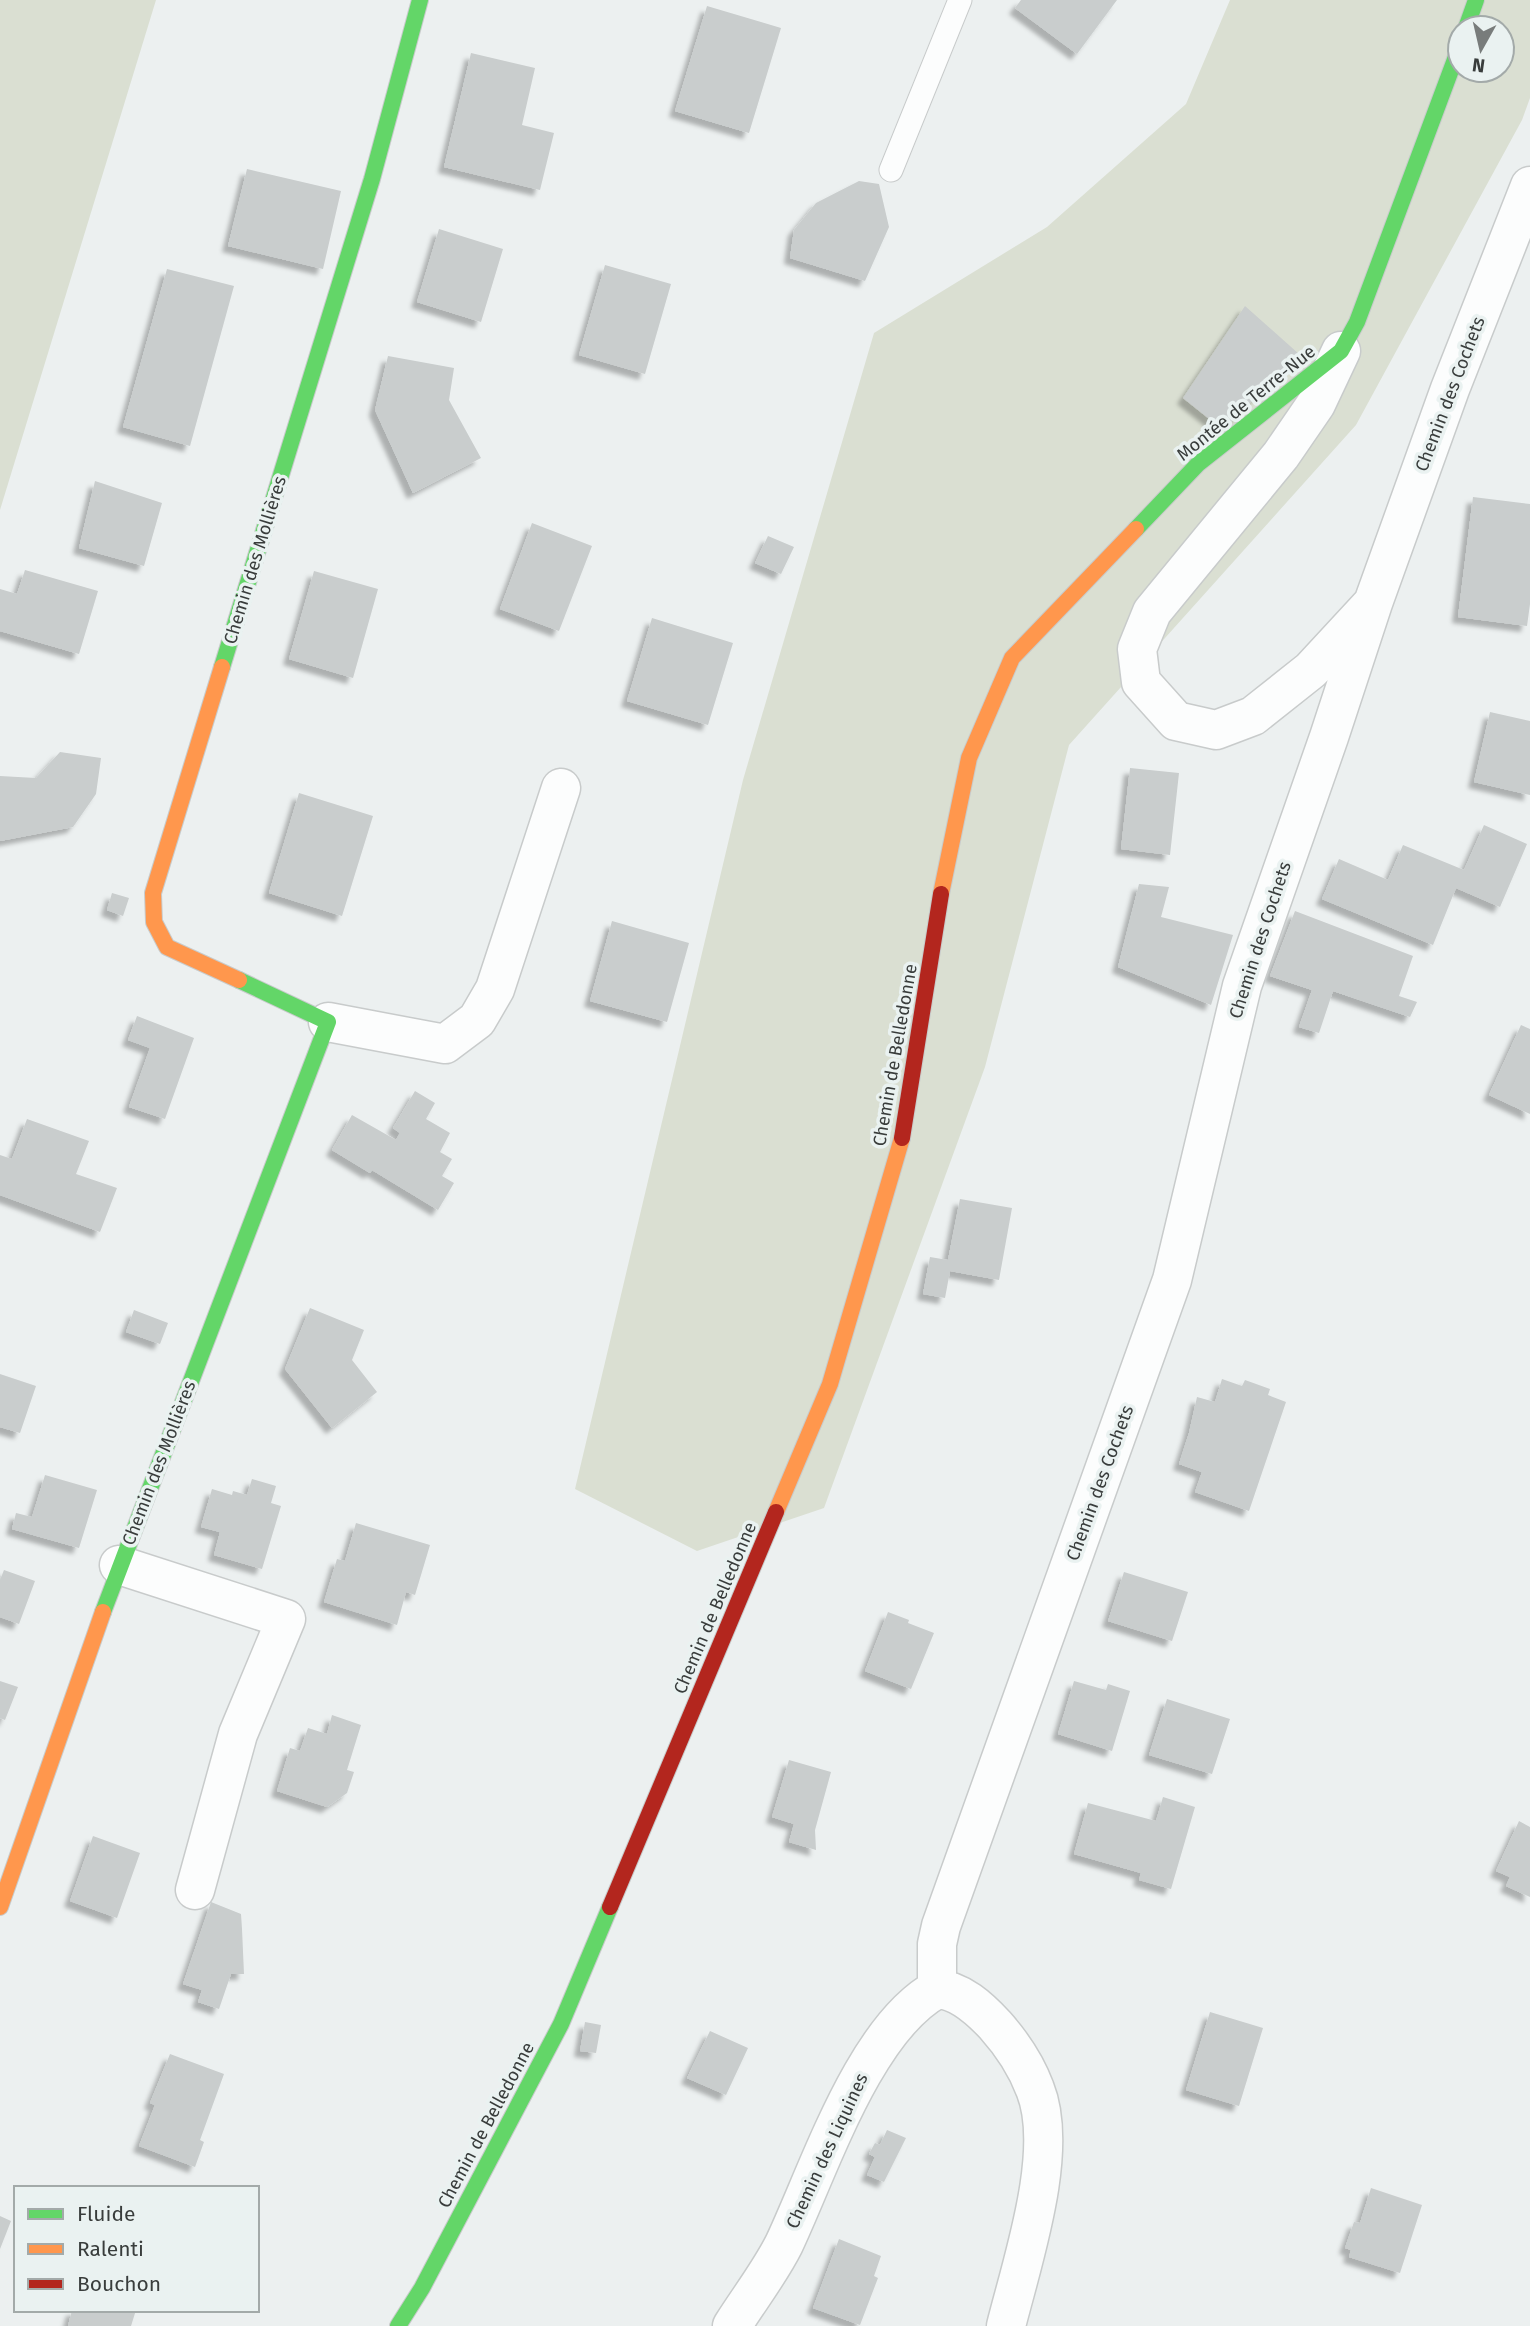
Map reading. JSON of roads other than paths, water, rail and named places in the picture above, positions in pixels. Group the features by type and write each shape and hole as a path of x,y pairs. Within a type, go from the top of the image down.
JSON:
{"main road":[{"name":"Chemin des Mollières","path":"0,1907 119,1565 328,1022 167,947 157,934 153,921 153,893 372,179 420,0"},
{"name":"Montée de Terre-Nue","path":"946,863 970,758 1012,658 1198,464 1341,351 1357,322 1447,84"},
{"name":"Chemin de Belledonne","path":"398,2326 422,2288 561,2024 830,1384 904,1131 946,863"}],"street":[{"name":"Chemin des Cochets","path":"937,1989 937,1944 942,1926 1172,1280 1242,986 1373,603 1450,389 1530,186"},
{"name":"Chemin des Cochets","path":"1341,351 1316,404 1281,455 1153,612 1137,649 1141,682 1177,721 1216,730 1253,716 1311,670 1373,603"},
{"name":"Chemin des Mollières","path":"328,1022 445,1044 477,1020 495,989 561,788"},
{"path":"119,1565 286,1619 238,1734 195,1890"},
{"name":"Chemin des Liquines","path":"732,2326 782,2247 861,2076 908,2010 920,1998 937,1989"},
{"path":"937,1989 958,1995 973,2005 1006,2038 1023,2063 1036,2090 1042,2116 1042,2150 1037,2193 1006,2326"}],"lane":[{"path":"891,170 960,0"}]}
